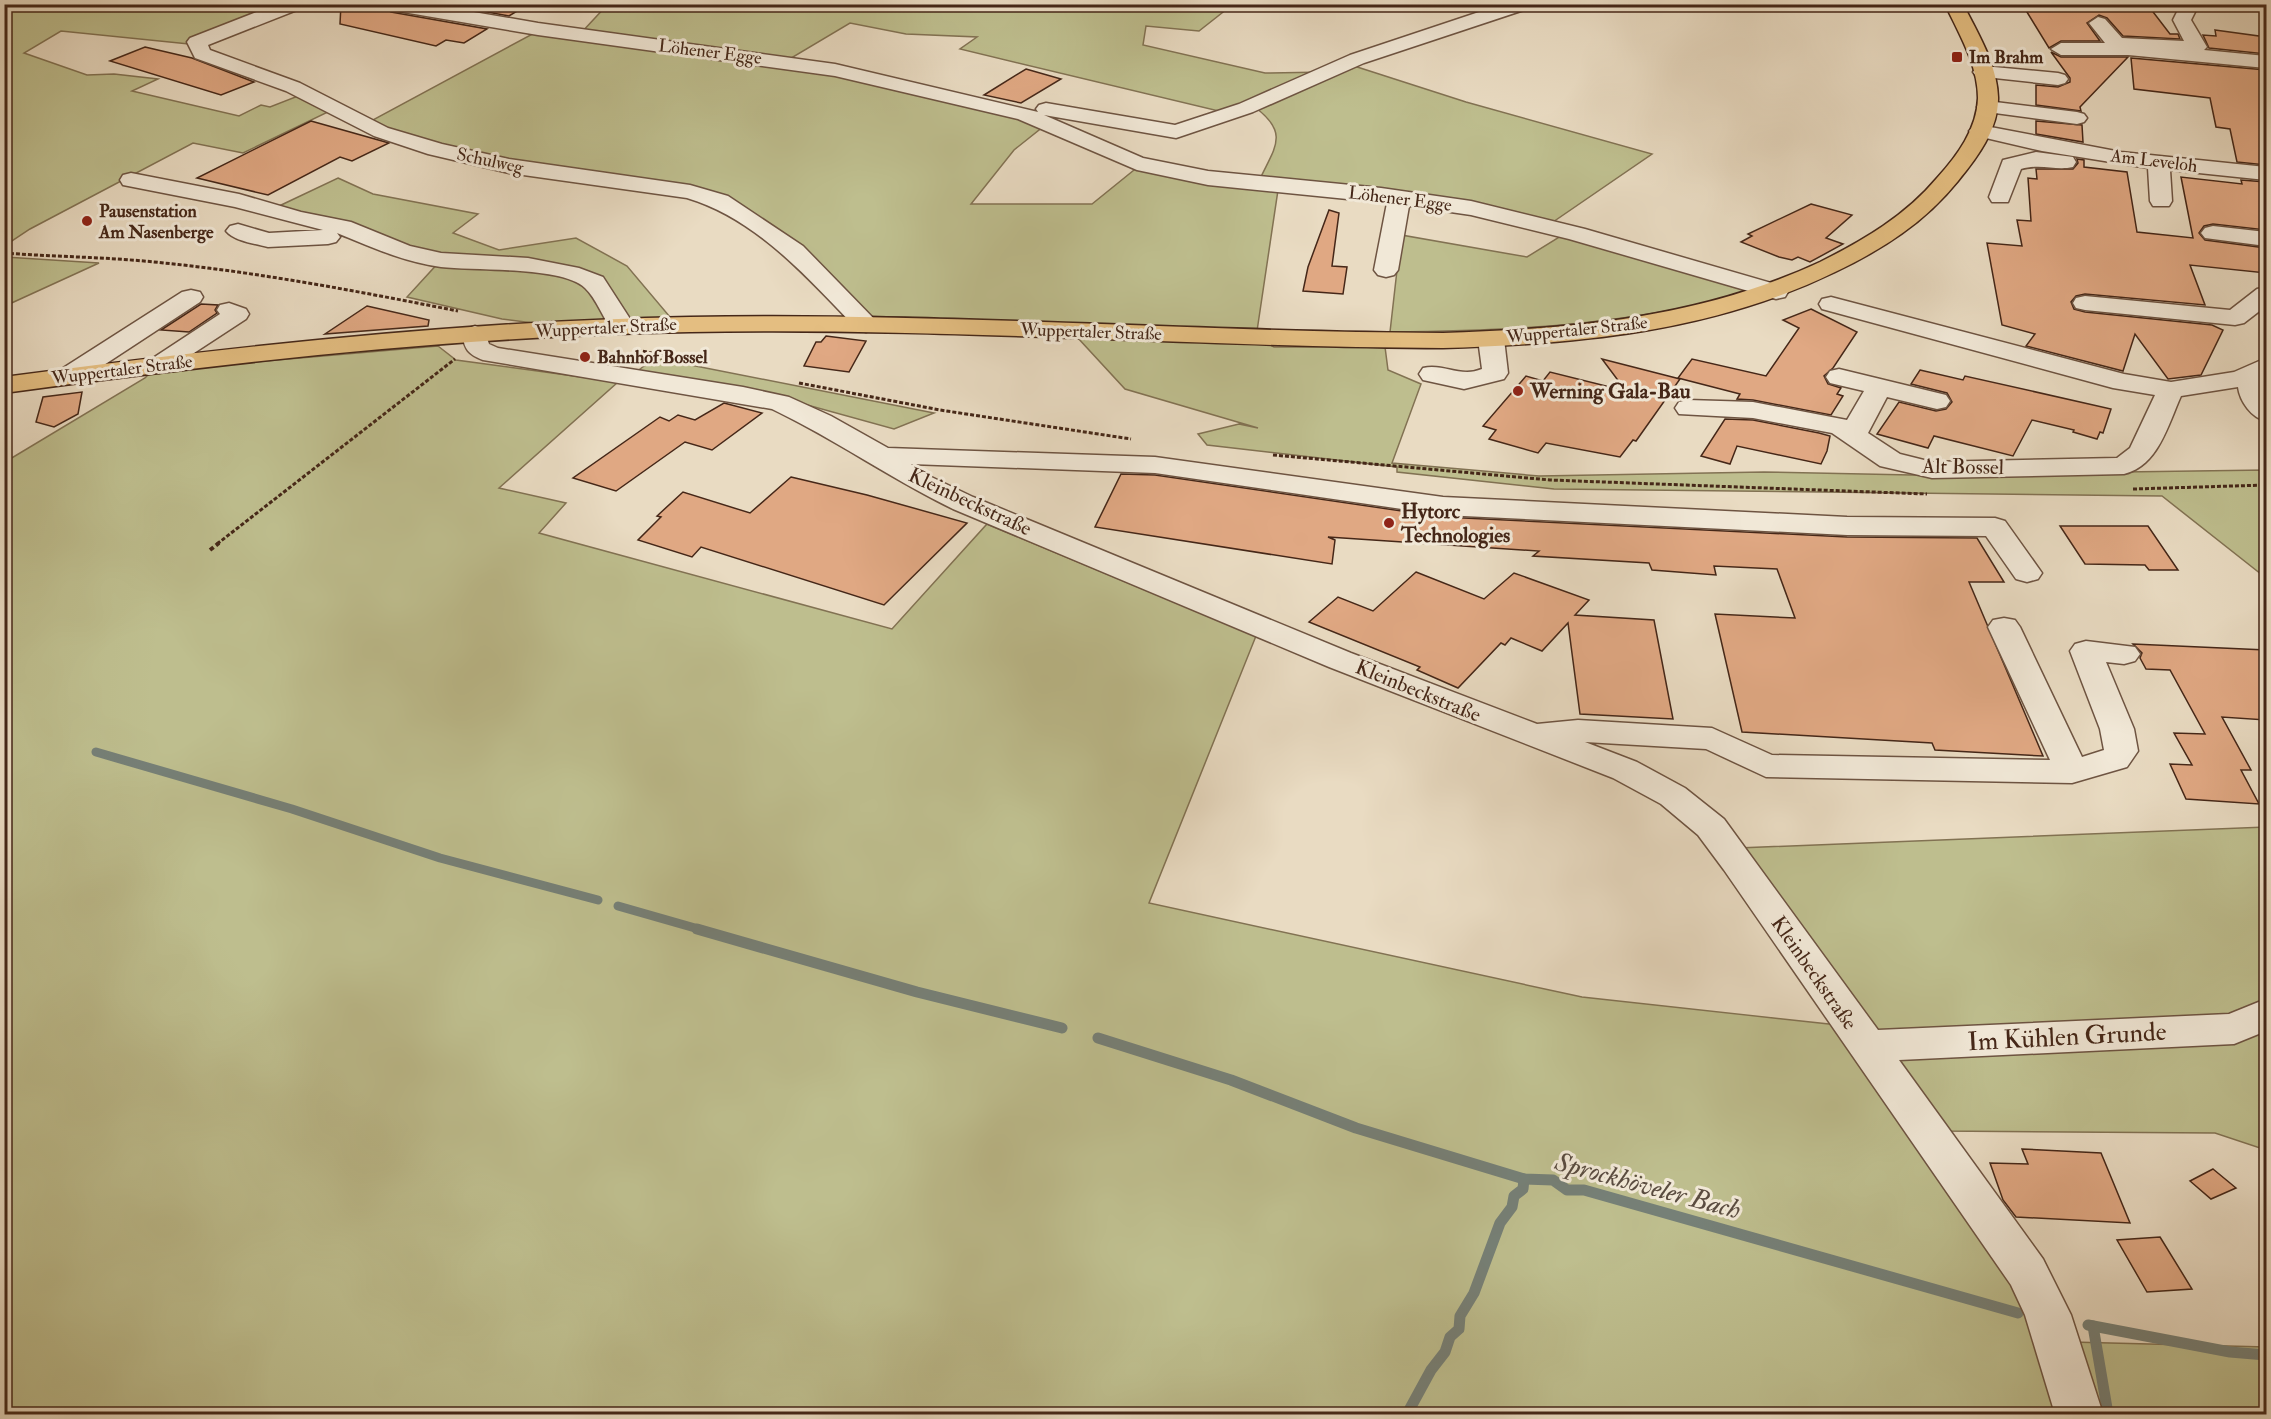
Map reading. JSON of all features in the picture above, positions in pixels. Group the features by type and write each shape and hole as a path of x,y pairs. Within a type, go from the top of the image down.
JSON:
{"main road":[{"name":"Wuppertaler Straße","path":"4,385 471,324 866,324 1389,341 1491,339 1606,329 1665,320 1729,306 1776,292 1845,261 1889,234 1920,211 1939,191 1979,135 1987,107 1988,87 1954,4"}],"street":[{"name":"Schulweg","path":"295,4 197,42 202,54 293,87 381,132 436,149 509,166 690,192 720,201 795,251 866,324"},
{"name":"Löhener Egge","path":"391,4 538,29 835,70 1025,114 1137,163 1208,178 1471,208 1577,234 1776,292"},
{"name":"Löhener Egge","path":"1025,114 1038,107 1176,132 1246,108 1357,59 1523,4"},
{"path":"2098,23 2116,44 2197,47 2182,20 2190,4"},
{"path":"2061,49 2140,50 2266,62"},
{"path":"1983,72 2058,79"},
{"path":"1987,107 2077,118"},
{"name":"Am Leveloh","path":"1979,135 2023,146 2042,145 2159,167 2266,174"},
{"path":"2000,197 2011,165 2036,158 2159,167 2161,201"},
{"path":"131,180 239,201 297,218 343,227 403,252 441,261 528,265 571,273 594,282 621,325"},
{"path":"1386,270 1399,198"},
{"path":"238,231 268,240 295,237 346,237 381,242"},
{"path":"2213,233 2266,239"},
{"path":"2085,303 2235,318 2266,294"},
{"path":"69,376 191,297"},
{"path":"1831,304 2122,382 2171,390 2261,374"},
{"path":"159,365 237,314 229,310"},
{"name":"Kleinbeckstraße","path":"471,324 477,348 492,355 743,395 780,403 821,422 883,457 913,478 963,503 1340,660 1524,733 1625,770 1673,796 1711,827 2027,1272 2048,1315 2079,1414"},
{"path":"1432,374 1459,383 1478,381 1495,373 1491,339"},
{"path":"2261,374 2252,396 2266,413"},
{"path":"1839,377 1937,401"},
{"path":"1853,435 1880,386"},
{"name":"Alt Bossel","path":"1688,408 1753,410 1840,427 1890,460 1932,470 2124,466 2142,453 2171,390"},
{"path":"883,457 913,456 1155,465 1443,506 1847,526 1995,527 2027,573"},
{"path":"2004,627 2072,772"},
{"path":"1524,733 1578,731 1712,739 1766,766 2072,772 2115,759 2121,751 2117,729 2086,651 2124,654"},
{"name":"Im Kühlen Grunde","path":"1865,1046 2234,1029 2266,1014"}],"path":[{"path":"4,254 118,259 207,268 311,283 471,324"},
{"path":"634,350 681,359"},
{"path":"210,550 435,373"},
{"path":"789,381 940,410 1138,440"},
{"path":"1262,454 1550,480 1937,494"},
{"path":"2122,489 2266,485"}],"green space":[{"path":"608,4 1232,5 1199,31 1146,26 1143,45 1265,73 1326,72 1227,113 960,49 977,37 906,34 850,23 788,60 581,33"},
{"path":"5,5 290,5 189,44 61,31 24,53 87,75 114,74 158,79 132,91 239,116 261,105 270,107 303,94 330,111 243,153 193,143 30,229 9,243 9,249 5,249"},
{"path":"538,31 788,64 921,91 1044,126 1014,150 971,204 1092,204 1139,166 1278,190 1257,331 867,316 723,199 440,148 369,122"},
{"path":"1351,65 1466,102 1652,154 1550,224 1259,181 1274,150 1276,134 1267,117 1256,108"},
{"path":"338,178 373,194 478,214 453,233 499,250 576,238 627,266 670,317 541,324 502,319 407,297 440,261 277,207"},
{"path":"1564,234 1753,291 1663,312 1618,319 1528,328 1390,332 1401,235 1527,257"},
{"path":"5,257 99,263 5,306"},
{"path":"1077,337 1265,342 1274,347 1385,347 1388,370 1421,384 1392,463 1539,476 1764,472 1912,475 2266,470 2266,578 2162,496 1554,489 1397,472 1397,467 1207,445 1198,434 1239,424 1258,428 1125,389"},
{"path":"438,346 456,360 618,382 499,488 566,503 539,533 892,629 987,524 1256,636 1149,903 1582,997 1838,1025 2016,1289 2060,1414 5,1414 5,462 145,378 152,371"},
{"path":"655,358 934,413 894,429 782,398 632,375"},
{"path":"2266,827 2266,1150 2215,1133 1939,1131 1739,848"},
{"path":"2071,1342 2266,1347 2266,1414 2101,1414"}],"building":[{"path":"341,4 380,4 391,12 487,29 464,43 446,40 436,46 340,24"},
{"path":"443,4 481,4 519,10 509,16"},
{"path":"2022,4 2147,4 2170,34 2178,34 2180,39 2123,36 2107,18 2099,15 2087,23 2100,41 2061,41 2049,48"},
{"path":"2215,30 2266,37 2266,54 2209,48 2203,35 2216,36"},
{"path":"145,47 192,58 254,82 221,95 110,61"},
{"path":"2051,52 2061,57 2128,57 2080,107 2081,111 2036,105 2036,85 2058,87 2070,82 2070,78"},
{"path":"2131,58 2266,70 2266,165 2237,162 2230,129 2216,127 2210,98 2134,89"},
{"path":"1026,69 1061,79 1021,103 984,95"},
{"path":"311,121 389,143 352,161 340,157 268,195 197,178"},
{"path":"2036,121 2082,125 2083,142 2036,134"},
{"path":"2077,159 2084,160 2084,167 2127,172 2137,232 2193,238 2181,177 2242,184 2241,180 2266,182 2266,230 2213,224 2204,226 2199,233 2205,240 2266,248 2266,273 2190,265 2205,305 2085,294 2076,296 2071,302 2074,309 2085,312 2212,325 2223,330 2201,375 2168,379 2135,334 2123,371 2026,346 2035,334 2002,325 1987,243 2022,246 2017,220 2031,221 2028,178 2037,179 2036,169 2073,169 2078,163"},
{"path":"1811,204 1852,215 1826,238 1843,244 1810,262 1798,257 1792,260 1779,257 1741,242 1752,236 1748,234"},
{"path":"1329,210 1339,213 1332,266 1347,267 1343,294 1303,291 1308,267"},
{"path":"201,304 218,305 215,310 217,313 189,332 161,330"},
{"path":"367,306 429,320 428,326 325,334"},
{"path":"1811,309 1857,332 1833,368 1824,376 1828,384 1841,388 1837,394 1843,396 1831,415 1737,399 1740,394 1678,378 1692,359 1766,376 1799,328 1783,320"},
{"path":"826,336 866,341 849,372 804,366 816,342 821,342"},
{"path":"1602,359 1680,379 1636,441 1633,440 1620,457 1546,443 1538,453 1489,439 1496,430 1483,426 1526,376 1543,381 1550,372 1626,391"},
{"path":"1920,370 1963,380 1965,376 2111,409 2103,433 2100,432 2097,439 2073,432 2074,430 2032,420 2013,456 1934,436 1928,448 1877,434 1899,402 1936,411 1946,409 1952,402 1947,393 1911,384"},
{"path":"82,392 78,414 54,427 36,422 43,397"},
{"path":"724,403 762,413 712,450 685,442 616,491 573,478 660,417 669,421 678,415 695,420"},
{"path":"1725,419 1753,420 1830,436 1827,451 1821,464 1737,446 1730,464 1701,456"},
{"path":"1121,474 1155,475 1443,517 1847,537 1977,538 2004,582 1969,582 2043,756 1935,750 1932,743 1742,732 1715,614 1795,618 1777,569 1714,566 1716,575 1652,570 1649,563 1533,556 1539,551 1328,537 1335,540 1332,564 1095,527"},
{"path":"791,477 867,495 967,523 884,605 701,547 692,557 638,540 661,517 657,516 683,492 750,513"},
{"path":"2060,526 2148,526 2178,570 2149,570 2145,565 2085,564"},
{"path":"1416,572 1484,599 1514,573 1589,600 1575,615 1654,620 1673,719 1580,714 1568,623 1542,651 1511,638 1505,645 1501,643 1458,688 1417,670 1420,667 1309,622 1338,597 1373,611"},
{"path":"2133,644 2266,650 2266,720 2222,717 2251,770 2241,770 2259,804 2186,799 2170,764 2192,765 2174,733 2205,734 2170,670 2146,669 2140,658 2142,653"},
{"path":"2022,1149 2101,1153 2130,1223 2016,1217 2003,1200 1990,1163 2028,1164"},
{"path":"2213,1169 2236,1188 2211,1199 2190,1181"},
{"path":"2160,1237 2192,1289 2147,1292 2117,1240"}],"waterway":[{"path":"96,752 292,809 440,858 598,900"},
{"path":"618,906 702,930"},
{"path":"697,929 917,992 1062,1028"},
{"path":"1098,1038 1231,1080 1356,1128 1524,1179"},
{"name":"Sprockhöveler Bach","path":"1407,1414 1431,1370 1445,1352 1450,1337 1459,1329 1460,1316 1474,1293 1500,1223 1512,1207 1514,1196 1523,1189 1524,1179"},
{"name":"Sprockhöveler Bach","path":"1524,1179 1553,1180 1567,1190 1584,1190 2018,1313"},
{"name":"Sprockhöveler Bach","path":"2088,1325 2230,1352 2266,1355"},
{"path":"2093,1326 2108,1414"}],"place":[{"name":"Im Brahm","path":"1957,57"},
{"name":"Pausenstation Am Nasenberge","path":"87,221"},
{"name":"Bahnhof Bossel","path":"585,357"},
{"name":"Werning Gala-Bau","path":"1518,391"},
{"name":"Hytorc Technologies","path":"1389,523"}]}
